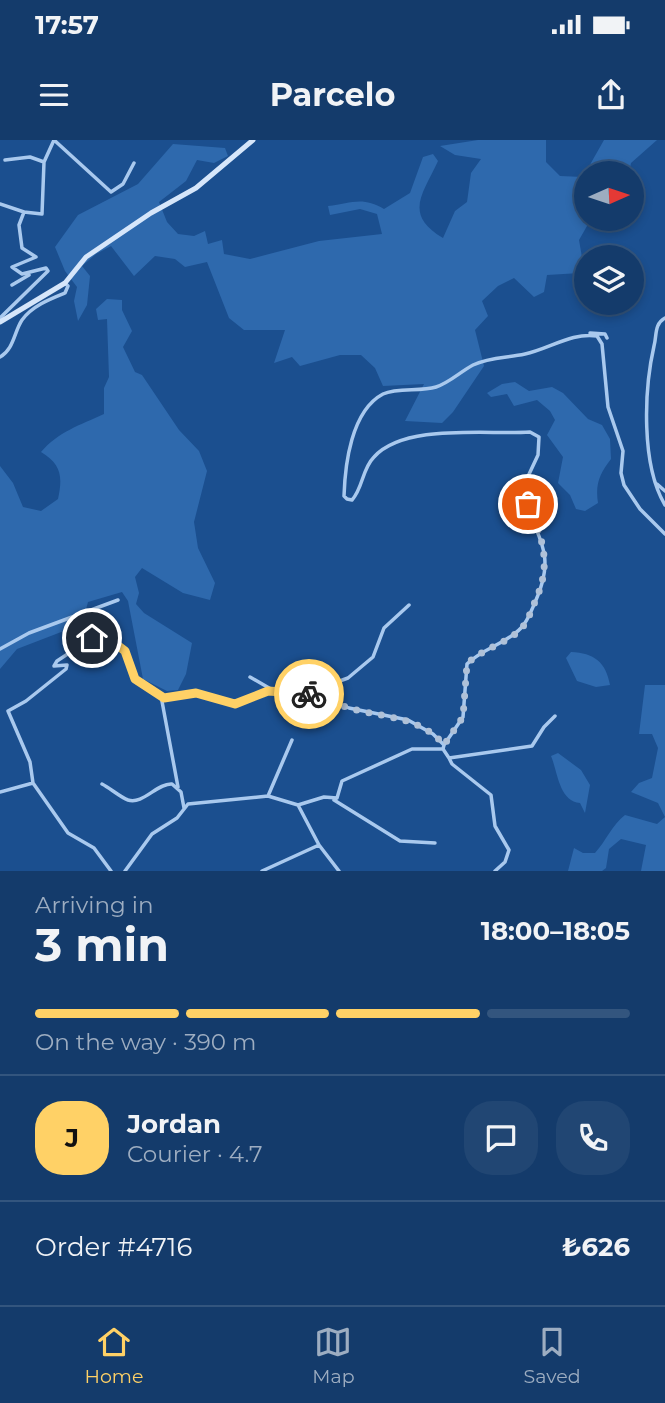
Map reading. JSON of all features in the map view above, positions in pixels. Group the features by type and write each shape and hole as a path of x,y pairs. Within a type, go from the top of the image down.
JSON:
{"main road":[{"path":"0,320 65,283 86,257 151,213 196,188 253,140"}],"street":[{"path":"0,204 24,212 42,214 44,162 54,140 111,192 123,184 134,163"},
{"path":"5,160 30,157 44,162"},
{"path":"24,212 19,225 22,248 36,257 12,267 17,273 31,274"},
{"path":"0,320 48,271 46,268 12,285"},
{"path":"0,357 13,343 23,319 48,300 65,293 68,286 65,283"},
{"path":"665,318 656,330 647,384 650,462 665,505"},
{"path":"585,334 597,336 602,344 608,407 623,451 621,473 624,485 640,509 665,534"},
{"path":"443,747 463,717 467,664 477,653 516,634 524,625 539,593 546,566 539,530 524,485 538,455 539,437 530,432 425,434 398,442 374,457 352,500 344,496 346,457 352,436 369,407 383,394 433,388 491,358 525,354 585,334 604,334 607,338"},
{"path":"656,483 665,491"},
{"path":"0,649 29,633 118,600"},
{"path":"313,693 348,678 373,657 384,628 409,605"},
{"path":"111,871 94,848 68,832 33,783 30,762 8,711 26,701 66,669 66,666 54,666 57,661 92,638 103,637 125,651 135,679 161,696 196,693 235,704 268,691 313,693 349,708 408,720 433,734 452,764 491,795 495,826 509,850 505,862 495,871"},
{"path":"250,677 278,693"},
{"path":"280,679 310,687 313,693"},
{"path":"161,696 184,808"},
{"path":"449,758 533,746 544,727 555,716"},
{"path":"268,796 292,740"},
{"path":"332,799 337,798 342,781 391,757 412,749 443,747"},
{"path":"0,792 33,783"},
{"path":"102,784 128,800 135,800 166,783 178,786"},
{"path":"125,871 152,834 177,818 184,808 192,803 233,797 268,796 298,805 324,797 332,799 400,841 435,843"},
{"path":"298,805 319,845 339,871"},
{"path":"262,871 319,845"}],"shaded area":[{"path":"478,140 546,140 546,162 560,176 574,177 574,231 584,231 579,240 580,245 574,245 574,273 547,275 544,292 534,297 514,278 498,286 482,301 488,316 475,330 484,366 453,412 442,423 405,421 424,384 383,386 375,368 361,355 340,355 300,366 292,357 274,363 285,330 244,330 229,318 207,262 185,267 175,259 155,256 134,276 111,246 82,266 90,276 87,305 78,321 74,301 77,287 65,271 55,247 78,215 138,184 173,144 225,148 228,156 214,163 197,160 186,181 159,202 167,222 178,234 194,236 205,231 208,244 222,240 224,254 250,259 319,241 382,234 377,214 360,209 330,215 328,206 363,202 384,209 410,193 423,157 433,154 438,161 422,194 420,212 423,220 443,238 455,211 467,202 471,173 481,159 455,155 440,146"},
{"path":"604,140 657,140 633,161 592,161"},
{"path":"107,299 122,300 122,310 132,331 123,347 135,372 142,375 179,430 199,451 207,471 194,522 198,548 215,583 210,600 183,593 142,568 135,577 139,593 136,604 144,613 192,643 186,674 178,690 167,691 143,679 128,601 122,592 88,602 82,624 17,649 0,669 0,466 13,483 23,507 41,511 58,499 59,471 53,461 41,452 62,434 104,414 104,388 109,377 107,319 98,320 96,309"},
{"path":"515,382 529,391 552,387 563,393 588,419 602,425 610,439 611,459 599,479 598,503 585,511 576,509 570,495 558,483 563,457 547,435 555,420 550,411 537,400 514,406 507,394 491,397 487,393 502,384"},
{"path":"571,652 586,654 598,660 610,685 596,687 577,681 566,658"},
{"path":"645,685 665,685 665,817 658,803 631,792 639,783 652,778 658,748 652,734 639,734"},
{"path":"558,753 581,770 590,785 585,813 580,803 573,801 563,792 551,756"},
{"path":"625,815 657,824 665,817 665,871 641,871 646,845 621,839 609,849 606,868 602,871 568,871 574,848 583,853 595,853 616,823"}],"way so far":[{"path":"309,694 349,708 408,720 433,734 444,745 463,717 464,674 467,664 477,653 516,634 524,625 539,593 546,566 539,530 528,504"}],"route":[{"path":"92,638 103,637 125,651 135,679 164,698 196,693 235,704 268,691 309,694"}]}
